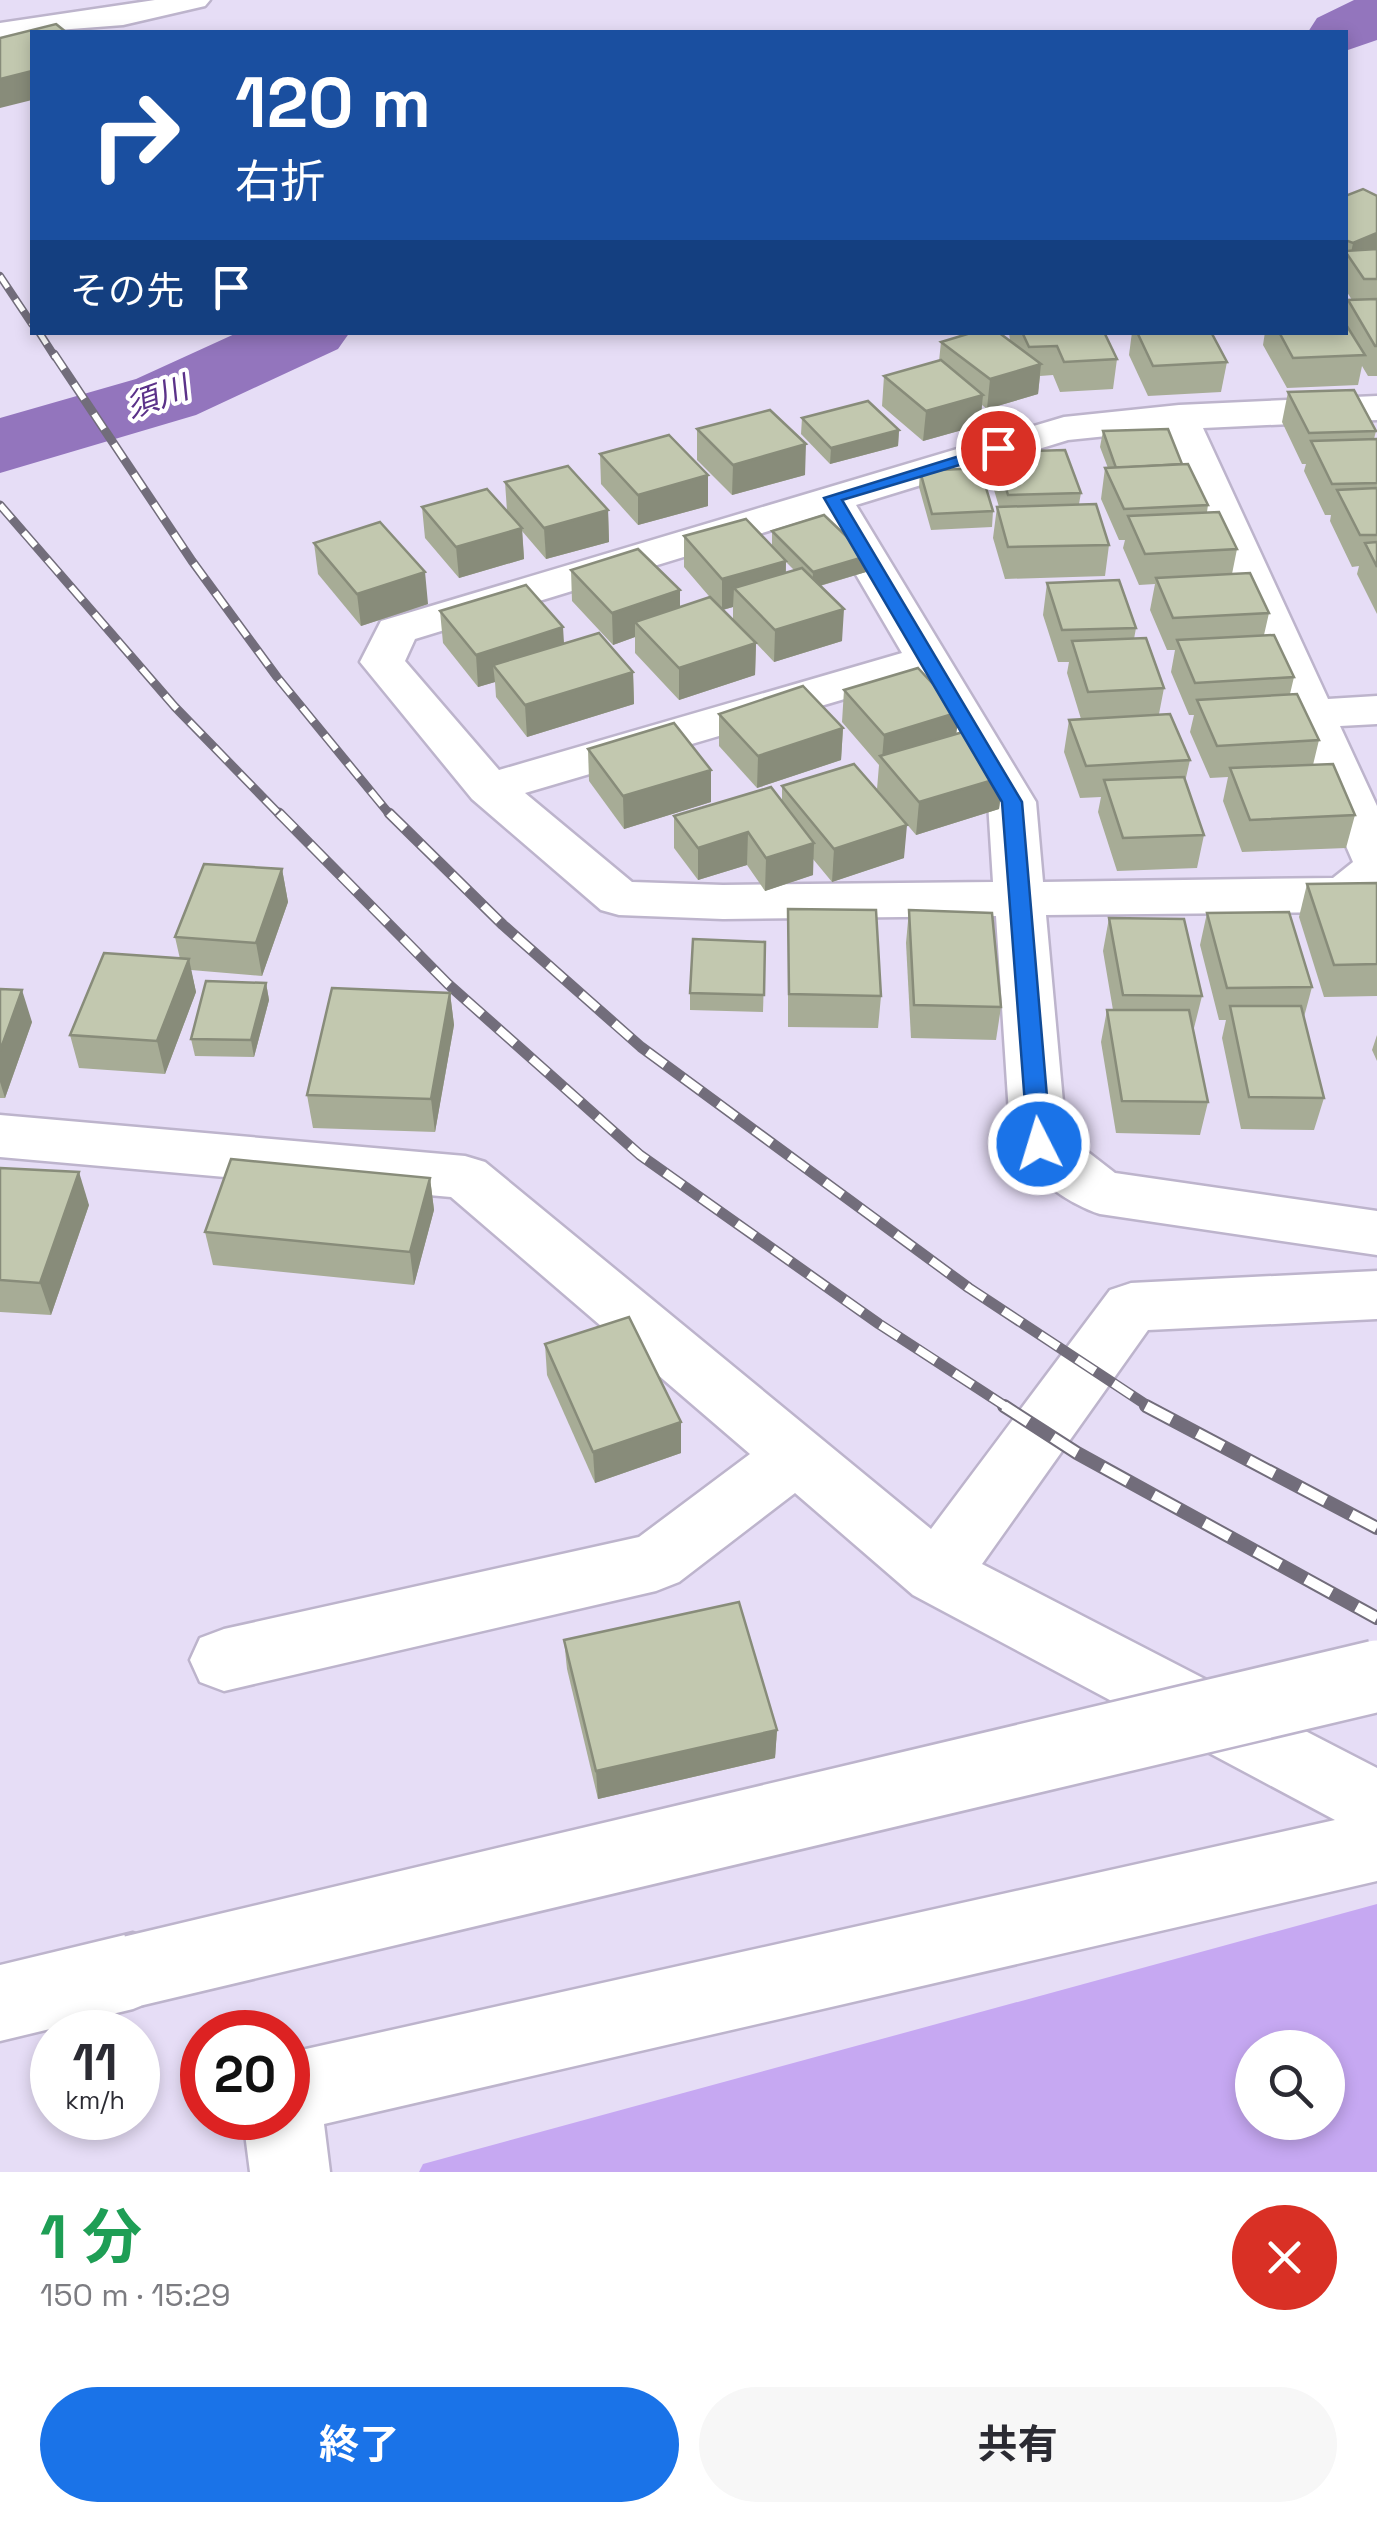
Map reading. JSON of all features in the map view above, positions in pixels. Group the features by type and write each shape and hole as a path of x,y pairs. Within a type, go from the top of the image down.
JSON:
{"street":[{"path":"0,32 123,16 195,0"},
{"path":"1179,417 1377,864 1344,896 722,902 619,898 489,788 382,662 397,630 1064,429 1179,417 1377,408"},
{"path":"832,498 1012,802 1039,1144 1100,1192 1377,1233"},
{"path":"489,788 928,660"},
{"path":"1313,714 1377,710"},
{"path":"0,1136 464,1178 936,1574 1377,1805"},
{"path":"936,1574 1131,1307 1377,1295"},
{"path":"224,1660 656,1562 796,1456"},
{"path":"0,2003 1377,1676"},
{"path":"310,2087 1377,1846"},
{"path":"286,2140 290,2172"}],"shaded area":[{"path":"1377,1904 1377,2172 419,2172 423,2164"}],"building":[{"path":"56,24 64,30 32,30"},
{"path":"30,30 30,72 0,79 0,38"},
{"path":"1363,189 1377,196 1377,233 1353,243 1348,241 1348,195"},
{"path":"1377,249 1377,279 1364,279 1348,251"},
{"path":"1377,299 1377,346 1375,346 1348,300"},
{"path":"1348,328 1365,355 1293,358 1281,335 1348,335"},
{"path":"964,335 1002,335 1041,364 990,379 941,342"},
{"path":"1023,335 1105,335 1117,359 1064,362 1057,346 1029,347"},
{"path":"1138,335 1213,335 1227,362 1153,366"},
{"path":"941,360 983,395 926,411 884,376"},
{"path":"1354,390 1376,431 1309,433 1288,392"},
{"path":"868,401 899,430 831,448 802,418"},
{"path":"770,410 806,444 733,465 697,429"},
{"path":"1168,429 1182,464 1116,468 1103,431"},
{"path":"669,435 708,475 638,495 600,454"},
{"path":"1377,439 1377,483 1332,484 1311,441"},
{"path":"1065,450 1081,493 1008,495 995,452"},
{"path":"1188,464 1208,505 1124,509 1105,468"},
{"path":"568,466 608,510 544,528 505,482"},
{"path":"980,468 993,511 932,514 920,471"},
{"path":"1377,488 1377,535 1360,535 1337,490"},
{"path":"487,489 522,528 456,547 422,507"},
{"path":"1096,504 1109,545 1008,547 997,507"},
{"path":"1219,512 1237,549 1145,554 1128,516"},
{"path":"824,515 867,556 813,572 772,531"},
{"path":"746,519 786,561 722,579 684,536"},
{"path":"380,522 425,572 357,594 314,543"},
{"path":"1377,542 1377,567 1365,543"},
{"path":"638,549 680,590 612,613 571,570"},
{"path":"802,568 844,609 775,630 734,588"},
{"path":"1250,573 1269,613 1173,618 1156,578"},
{"path":"1119,580 1136,628 1062,630 1047,583"},
{"path":"526,585 563,627 476,655 440,611"},
{"path":"710,597 756,643 679,668 635,622"},
{"path":"599,633 633,672 525,705 493,665"},
{"path":"1274,635 1294,677 1195,683 1177,640"},
{"path":"1146,638 1164,688 1088,692 1072,641"},
{"path":"918,668 959,712 884,735 844,690"},
{"path":"803,686 843,728 758,756 719,714"},
{"path":"1297,694 1319,740 1217,746 1197,700"},
{"path":"1170,714 1190,760 1086,766 1069,720"},
{"path":"674,723 711,770 623,796 588,749"},
{"path":"963,732 1003,777 919,802 880,756"},
{"path":"854,764 907,825 834,849 782,786"},
{"path":"1333,764 1355,815 1250,820 1230,768"},
{"path":"1184,777 1204,835 1123,838 1104,780"},
{"path":"771,787 814,843 766,858 748,832 698,848 674,816"},
{"path":"204,864 282,869 256,943 175,937"},
{"path":"1377,883 1377,964 1334,965 1307,884"},
{"path":"788,909 876,910 881,996 789,994"},
{"path":"909,910 992,913 1001,1007 914,1005"},
{"path":"1289,912 1312,987 1227,988 1207,913"},
{"path":"1109,918 1184,919 1202,996 1123,995"},
{"path":"693,939 765,942 764,995 690,993"},
{"path":"104,953 189,959 157,1041 70,1035"},
{"path":"206,981 266,983 251,1040 191,1039"},
{"path":"332,988 450,993 431,1099 307,1095"},
{"path":"0,989 22,990 0,1051"},
{"path":"1230,1006 1301,1006 1324,1098 1249,1097"},
{"path":"1107,1010 1189,1010 1208,1102 1122,1101"},
{"path":"231,1159 430,1178 410,1252 205,1232"},
{"path":"0,1168 79,1172 40,1283 0,1280"},
{"path":"629,1317 681,1422 593,1452 545,1344"},
{"path":"739,1602 777,1730 596,1771 564,1640"}],"waterway":[{"name":"須川","path":"1345,30 1377,14"},
{"name":"須川","path":"0,446 166,397 302,335"}],"railway":[{"path":"0,276 30,321"},
{"path":"41,335 55,357"},
{"path":"54,354 192,561 277,677 391,816"},
{"path":"0,505 175,707 281,816"},
{"path":"279,813 448,984 640,1155 879,1324 1008,1408"},
{"path":"389,813 503,925 641,1047 969,1288 1151,1408"},
{"path":"1004,1406 1077,1453 1377,1618"},
{"path":"1146,1406 1377,1528"}],"route":[{"path":"998,448 832,498 1012,802 1039,1144"}]}
